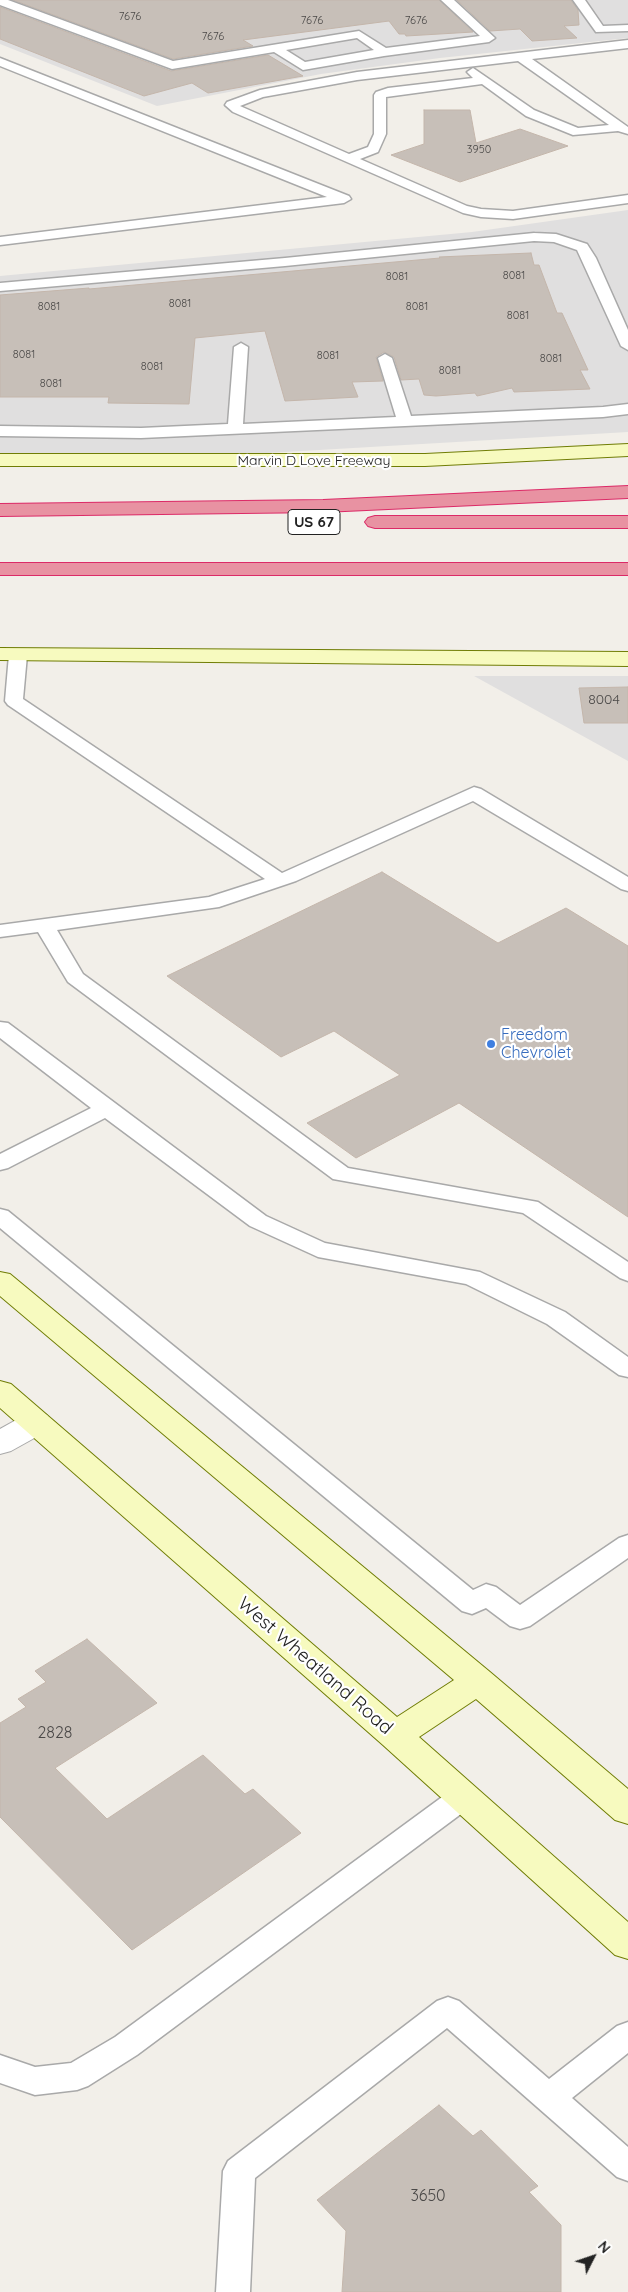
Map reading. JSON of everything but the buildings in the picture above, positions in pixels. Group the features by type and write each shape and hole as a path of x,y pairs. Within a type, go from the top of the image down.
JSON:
{"highway":[{"path":"0,510 323,506 628,492"},
{"name":"US 67","path":"0,522 628,522"},
{"path":"0,569 628,569"}],"main road":[{"name":"Marvin D Love Freeway","path":"0,460 425,460 558,455 628,450"},
{"path":"9,654 628,659"},
{"path":"0,1281 478,1681 628,1810"},
{"name":"West Wheatland Road","path":"0,1391 395,1736 628,1944"},
{"path":"395,1736 478,1681"}],"street":[{"path":"0,1443 36,1423"}],"lane":[{"path":"276,48 303,66 384,52 490,38 447,0"},
{"path":"579,0 600,30 628,28"},
{"path":"0,1 172,66 359,34 384,52"},
{"path":"628,44 357,76 260,94 231,105 464,210 513,215 628,199"},
{"path":"521,57 624,130"},
{"path":"0,62 344,199 0,241"},
{"path":"462,64 530,113 576,132 624,130"},
{"path":"348,159 372,149 380,134 380,95 388,92 484,80"},
{"path":"0,287 534,237 556,238 582,247 589,258 628,346"},
{"path":"235,429 241,347"},
{"path":"385,358 405,421"},
{"path":"0,431 141,433 603,412 628,409"},
{"path":"9,654 14,701 280,880"},
{"path":"0,931 212,903 280,880 474,794 628,885"},
{"path":"44,925 75,978 341,1174 530,1208 628,1272"},
{"path":"0,1028 258,1221 325,1251 472,1277 556,1318 628,1370"},
{"path":"0,1163 106,1109"},
{"path":"0,1216 472,1604 486,1594 520,1619 628,1545"},
{"path":"0,2069 35,2080 77,2076 126,2046 463,1797"},
{"path":"233,2292 239,2171 448,2010 628,2168"},
{"path":"549,2098 628,2035"}],"shaded area":[{"path":"0,0 628,0 628,38 440,58 321,74 157,106 0,44"},
{"path":"628,210 628,432 216,456 0,456 0,276 472,232"},
{"path":"474,676 628,676 628,761"}],"place":[{"name":"Freedom Chevrolet","path":"491,1044"}]}
